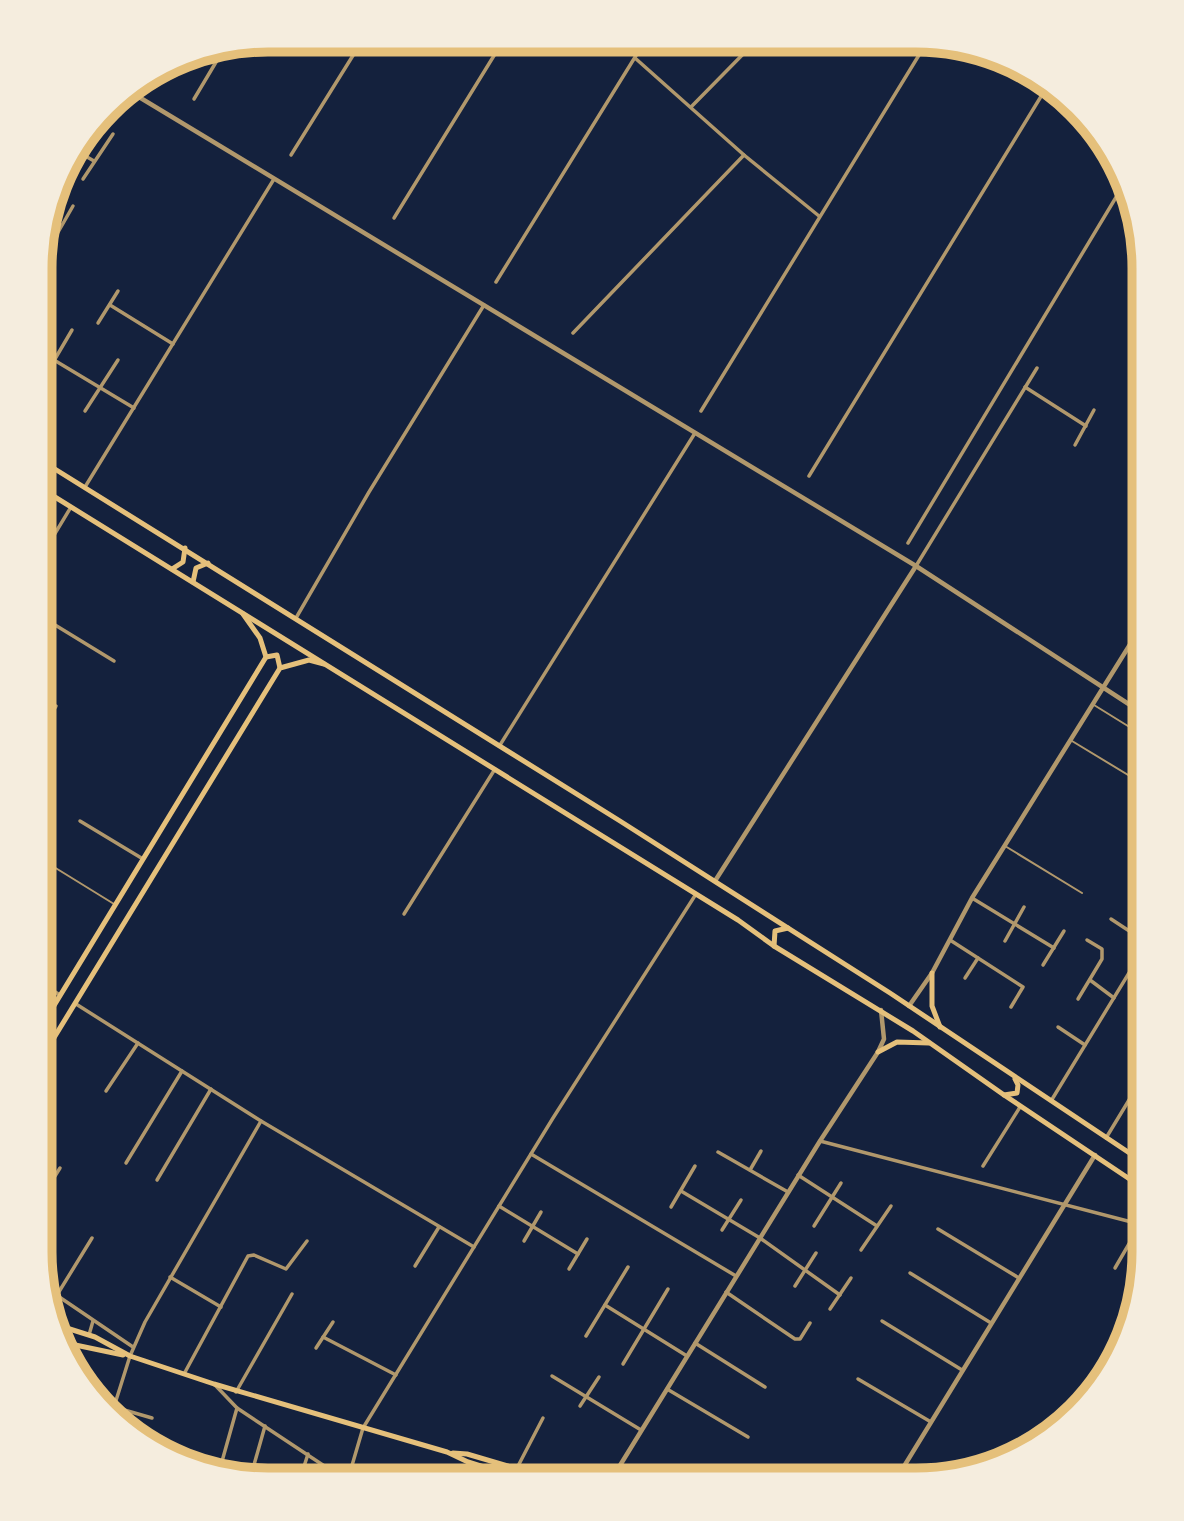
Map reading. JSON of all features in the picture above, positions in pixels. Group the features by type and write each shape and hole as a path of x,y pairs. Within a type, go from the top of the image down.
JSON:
{"main road":[{"path":"52,467 715,881 1131,1154"},
{"path":"52,495 881,1010 1131,1180"},
{"path":"173,569 183,562 185,548"},
{"path":"193,582 196,568 208,563"},
{"path":"241,612 260,638 266,657"},
{"path":"52,1008 266,657 277,655 279,668 52,1040"},
{"path":"279,668 309,660 325,665"},
{"path":"774,946 775,931 788,928"},
{"path":"932,973 932,1006 940,1027"},
{"path":"878,1052 897,1042 917,1041 931,1044"},
{"path":"1004,1095 1017,1093 1018,1086 1014,1076"},
{"path":"67,1328 89,1335 130,1356 236,1392 447,1452 485,1468"},
{"path":"85,1349 91,1343 89,1335"},
{"path":"74,1346 130,1356"},
{"path":"447,1452 467,1454 517,1468"}],"street":[{"path":"496,282 638,52"},
{"path":"691,107 745,52"},
{"path":"701,411 921,52"},
{"path":"291,155 355,53"},
{"path":"394,218 496,53"},
{"path":"635,58 744,155 819,216"},
{"path":"194,99 218,59"},
{"path":"809,476 1043,94"},
{"path":"138,96 916,566 1132,707"},
{"path":"83,179 113,134"},
{"path":"84,155 94,161"},
{"path":"572,333 744,155"},
{"path":"85,486 274,179"},
{"path":"908,542 1118,194"},
{"path":"54,239 73,206"},
{"path":"98,323 118,291"},
{"path":"110,305 173,344"},
{"path":"296,618 369,492 484,306"},
{"path":"52,363 72,330"},
{"path":"54,359 134,408"},
{"path":"85,411 118,360"},
{"path":"715,881 916,566 1037,368"},
{"path":"1025,387 1086,426"},
{"path":"1075,444 1094,410"},
{"path":"499,745 695,433"},
{"path":"52,538 71,507"},
{"path":"52,624 114,661"},
{"path":"909,1006 932,973 972,898 1132,641"},
{"path":"52,713 56,706"},
{"path":"404,914 495,769"},
{"path":"80,821 143,859"},
{"path":"350,1468 363,1428 553,1118 696,894"},
{"path":"972,898 1054,948"},
{"path":"1005,940 1024,907"},
{"path":"1111,919 1131,932"},
{"path":"1043,965 1064,931"},
{"path":"948,939 1023,986 1011,1007"},
{"path":"1078,999 1102,959 1102,950 1087,940"},
{"path":"965,978 978,958"},
{"path":"1051,1101 1131,969"},
{"path":"1089,980 1114,998"},
{"path":"52,990 60,995"},
{"path":"74,1003 261,1121 474,1247"},
{"path":"618,1468 788,1192 878,1052 884,1039 881,1010"},
{"path":"1058,1027 1085,1045"},
{"path":"106,1091 138,1043"},
{"path":"126,1163 182,1071"},
{"path":"157,1180 211,1089"},
{"path":"1106,1138 1131,1097"},
{"path":"983,1166 1021,1105"},
{"path":"115,1404 133,1347 170,1277 261,1121"},
{"path":"820,1141 1131,1222"},
{"path":"749,1170 761,1151"},
{"path":"718,1152 788,1192"},
{"path":"531,1154 736,1276"},
{"path":"903,1468 1095,1155"},
{"path":"671,1207 695,1166"},
{"path":"52,1181 60,1168"},
{"path":"799,1175 877,1227"},
{"path":"814,1226 841,1183"},
{"path":"681,1191 760,1238 840,1295"},
{"path":"722,1230 741,1200"},
{"path":"499,1206 578,1254"},
{"path":"861,1250 891,1206"},
{"path":"524,1241 541,1212"},
{"path":"415,1266 439,1227"},
{"path":"938,1229 1019,1278"},
{"path":"92,1238 57,1295 133,1347"},
{"path":"569,1269 587,1239"},
{"path":"184,1374 250,1254 286,1269 307,1241"},
{"path":"1115,1268 1131,1242"},
{"path":"795,1286 816,1253"},
{"path":"586,1336 628,1267"},
{"path":"911,1273 991,1323"},
{"path":"170,1277 221,1307"},
{"path":"831,1309 851,1278"},
{"path":"622,1364 668,1290"},
{"path":"726,1292 795,1339 800,1339 810,1323"},
{"path":"236,1392 292,1294"},
{"path":"605,1305 687,1356"},
{"path":"89,1335 94,1320"},
{"path":"882,1321 962,1370"},
{"path":"316,1349 333,1322"},
{"path":"323,1337 396,1375"},
{"path":"695,1343 765,1387"},
{"path":"552,1376 641,1430"},
{"path":"580,1406 599,1377"},
{"path":"858,1379 931,1422"},
{"path":"214,1384 237,1408 329,1468"},
{"path":"667,1389 748,1437"},
{"path":"222,1463 237,1408"},
{"path":"123,1411 152,1418"},
{"path":"517,1468 543,1418"},
{"path":"253,1468 265,1426"},
{"path":"304,1468 308,1454"}],"lane":[{"path":"1092,703 1132,729"},
{"path":"1069,739 1131,777"},
{"path":"1004,846 1082,892"},
{"path":"52,866 115,904"}]}
